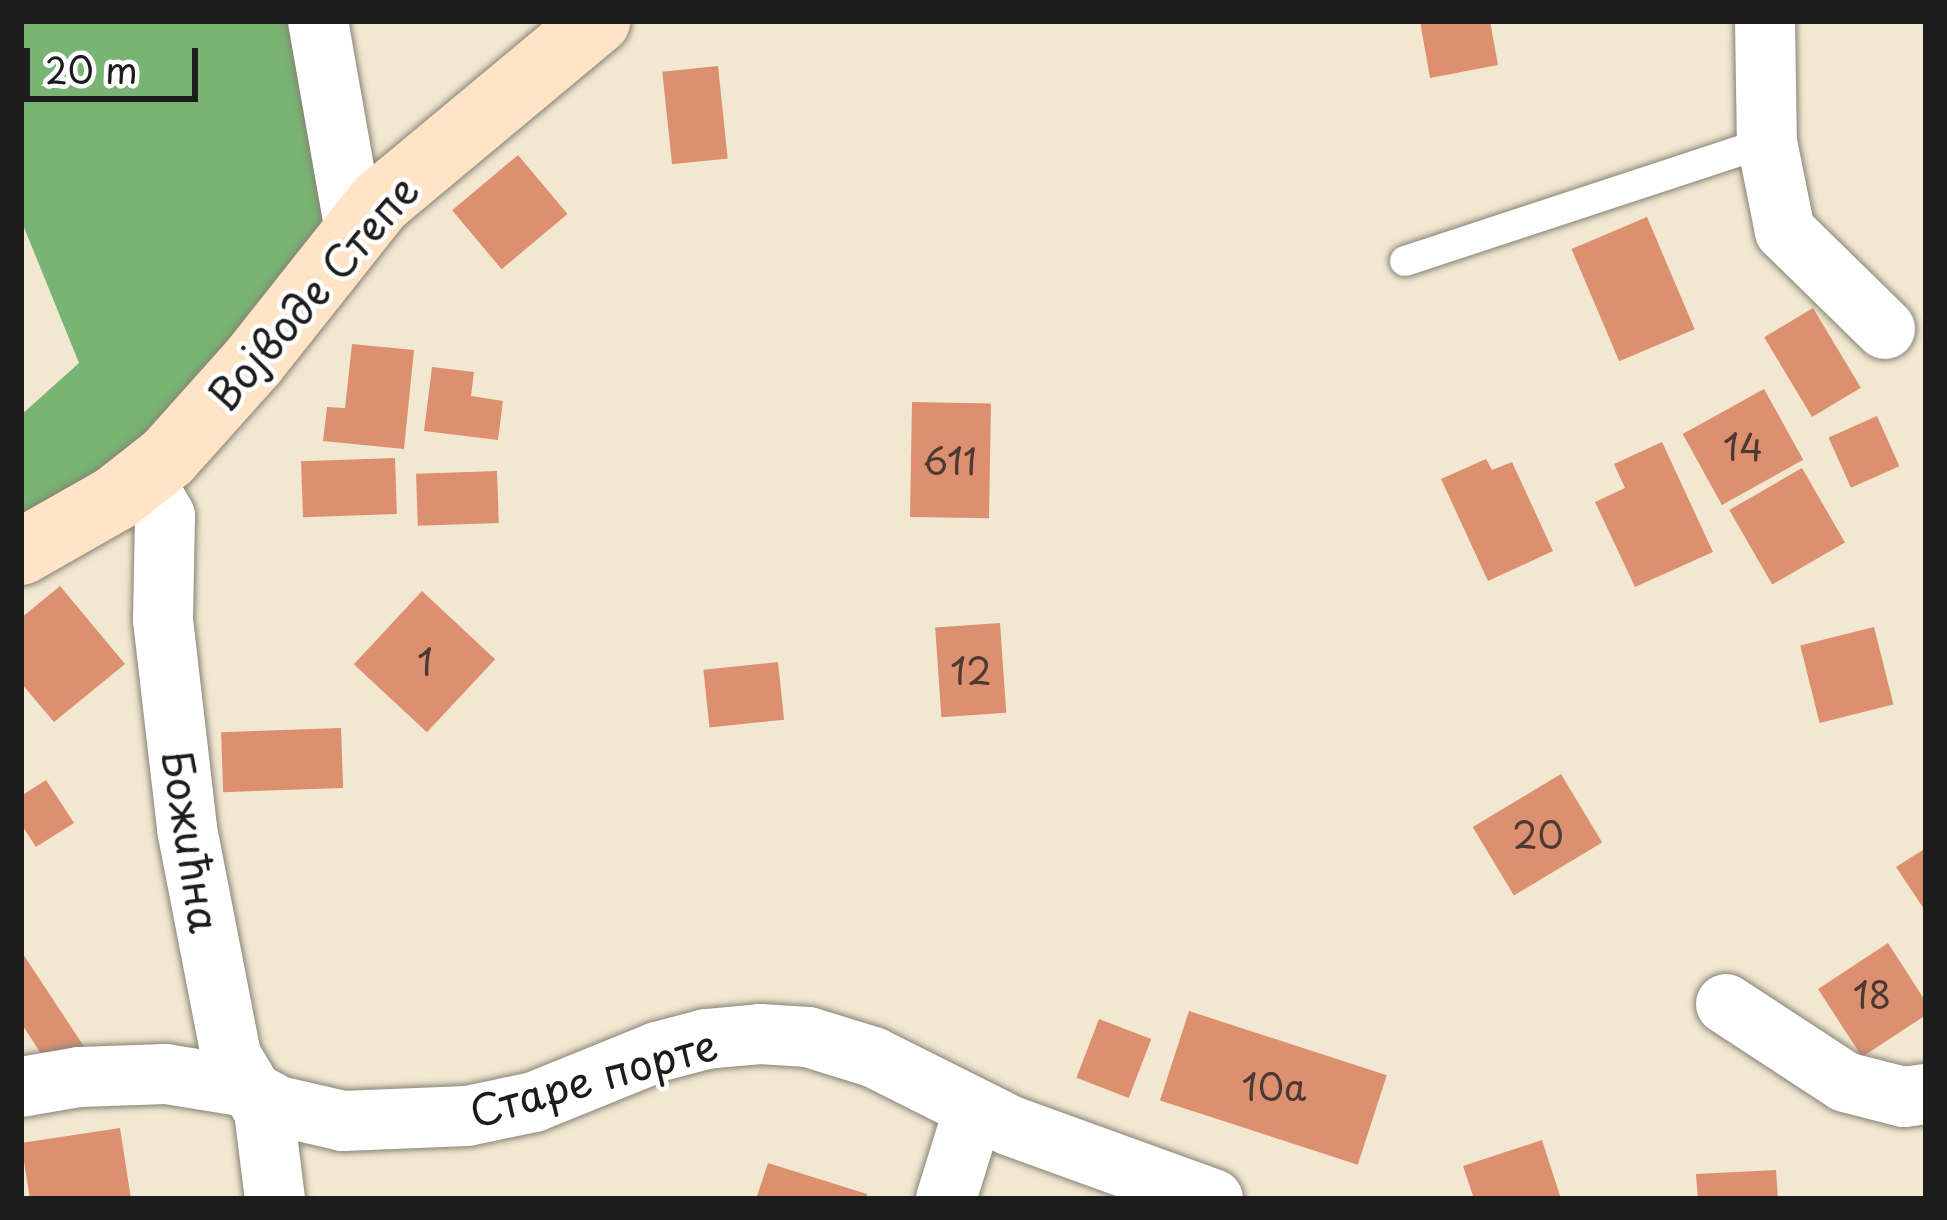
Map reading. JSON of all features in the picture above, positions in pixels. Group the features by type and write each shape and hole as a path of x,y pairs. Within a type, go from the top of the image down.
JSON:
{"street":[{"path":"318,21 355,230"},
{"name":"Војводе Степе","path":"21,552 143,478 188,437 355,230 406,177 597,21"},
{"path":"1766,21 1767,142 1777,203 1789,238 1885,329"},
{"name":"Божићна","path":"143,478 165,516 163,620 187,829 231,1056 255,1092 269,1131 275,1199"},
{"path":"1726,1004 1845,1082 1904,1097 1926,1094"},
{"name":"Старе порте","path":"21,1087 79,1077 166,1074 216,1080 255,1092 278,1106 343,1121 467,1116 534,1102 657,1052 760,1034 808,1037 873,1057 974,1109 1213,1199"},
{"path":"946,1199 974,1109"}],"lane":[{"path":"1405,261 1767,142"}],"green space":[{"path":"21,21 318,21 334,211 238,349 123,459 21,524 21,415 79,363 21,220"}],"building":[{"path":"1420,21 1490,21 1498,65 1430,78"},
{"path":"718,66 728,158 672,164 662,72"},
{"path":"518,155 567,214 502,269 452,210"},
{"path":"1647,217 1695,329 1619,361 1572,249"},
{"path":"1813,308 1861,388 1812,417 1764,337"},
{"path":"352,344 414,350 404,449 323,441 327,407 345,408"},
{"path":"432,367 474,372 471,396 503,401 498,440 424,431"},
{"path":"1764,389 1803,460 1722,505 1683,434"},
{"path":"912,402 991,403 989,518 910,517"},
{"path":"1877,416 1899,466 1851,488 1829,438"},
{"path":"1662,442 1713,552 1635,587 1595,502 1625,488 1614,464"},
{"path":"395,458 397,514 303,517 301,461"},
{"path":"1486,459 1492,470 1512,462 1553,551 1488,581 1441,479"},
{"path":"1802,468 1845,542 1772,584 1729,510"},
{"path":"497,471 499,523 418,526 416,474"},
{"path":"60,586 125,664 54,722 21,683 21,618"},
{"path":"422,591 495,659 427,732 354,664"},
{"path":"1000,623 1006,713 941,717 935,628"},
{"path":"1874,627 1893,705 1820,723 1800,645"},
{"path":"778,662 784,720 709,728 703,670"},
{"path":"341,728 343,788 223,792 221,732"},
{"path":"1561,774 1602,843 1514,896 1473,827"},
{"path":"46,780 74,823 36,847 21,824 21,796"},
{"path":"1926,848 1926,912 1896,867"},
{"path":"1888,943 1926,1002 1926,1015 1862,1057 1818,989"},
{"path":"21,951 85,1048 51,1069 21,1023"},
{"path":"1189,1011 1387,1075 1358,1165 1160,1100"},
{"path":"1099,1019 1151,1039 1129,1098 1076,1078"},
{"path":"120,1128 131,1199 30,1199 21,1143"},
{"path":"1542,1140 1561,1199 1474,1199 1463,1166"},
{"path":"768,1163 867,1194 866,1199 756,1199"},
{"path":"1776,1170 1778,1199 1698,1199 1696,1174"}]}
